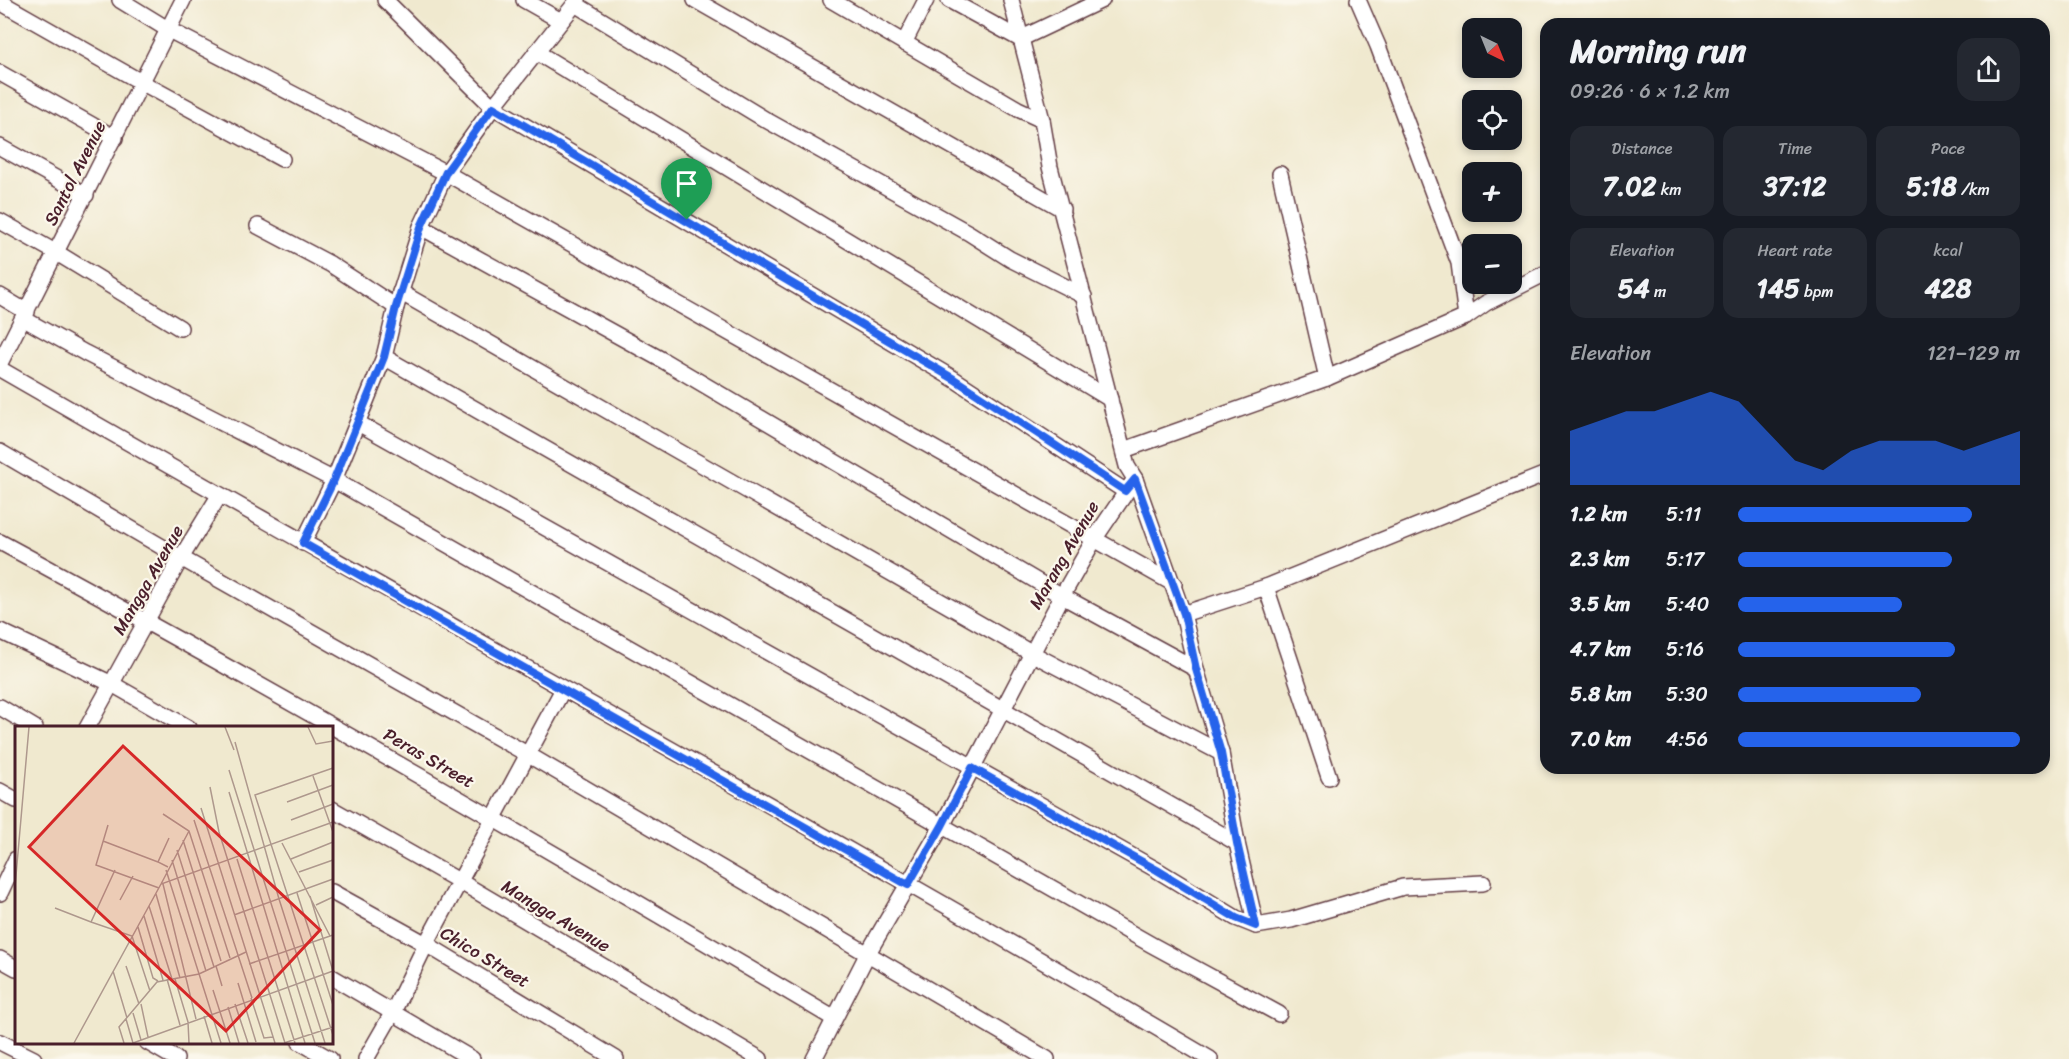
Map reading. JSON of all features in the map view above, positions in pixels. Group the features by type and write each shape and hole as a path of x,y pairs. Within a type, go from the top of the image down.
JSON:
{"street":[{"path":"120,0 169,30 446,172 1174,584"},
{"name":"Santol Avenue","path":"0,363 183,0"},
{"path":"385,0 493,107 954,379 1125,491"},
{"path":"524,0 561,21"},
{"path":"695,0 1062,209"},
{"path":"831,0 1018,109 1042,120"},
{"path":"904,43 927,0"},
{"path":"949,0 1020,39"},
{"path":"1011,0 1042,120 1050,167 1127,466 1135,479 1184,614 1196,669 1221,753 1237,843 1256,926"},
{"path":"1020,39 1102,0"},
{"path":"1358,0 1378,46 1458,263 1466,317"},
{"path":"0,2 282,159"},
{"path":"303,543 334,480 384,357 398,300 421,227 446,172 493,107 576,2 766,120 969,233 1010,259 1084,296"},
{"path":"536,52 1110,399"},
{"path":"0,73 115,138"},
{"path":"0,147 86,195"},
{"path":"1280,174 1327,378"},
{"path":"0,221 180,328"},
{"path":"258,226 398,300 1031,653 1221,753"},
{"path":"421,227 664,361 1062,596 1196,669"},
{"path":"1124,450 1327,378 1466,317 1486,303 1540,276"},
{"path":"0,296 85,353 334,480 1152,945 1280,1014"},
{"path":"384,357 1237,843"},
{"path":"0,369 219,496 563,689 1210,1059"},
{"path":"358,423 1157,870 1236,918 1256,926 1291,920 1403,887 1483,884"},
{"path":"0,452 181,558 527,754 1047,1059"},
{"path":"1184,614 1266,587 1540,476"},
{"name":"Marang Avenue","path":"814,1059 868,953 942,826 1062,596 1095,538 1135,479"},
{"name":"Mangga Avenue","path":"88,726 181,558 219,496"},
{"name":"Peras Street","path":"0,542 147,621 332,726"},
{"path":"1266,587 1329,777"},
{"path":"0,631 112,684 186,726"},
{"path":"366,1059 563,689"},
{"path":"0,707 32,726"},
{"name":"Peras Street","path":"333,727 494,818 833,1018"},
{"path":"0,791 15,799"},
{"name":"Mangga Avenue","path":"333,810 459,881 760,1059"},
{"path":"6,883 15,861"},
{"name":"Chico Street","path":"333,893 426,944 616,1059"},
{"path":"0,959 15,967"},
{"path":"333,978 472,1059"},
{"path":"0,1042 34,1059"},
{"path":"150,1044 176,1059"},
{"path":"304,1044 330,1059"}],"route":[{"path":"493,107 687,220 954,379 1125,491 1135,479 1184,614 1196,669 1221,753 1237,843 1256,926 1236,918 1157,870 972,768 908,885 303,543 334,480 384,357 396,307 421,227 446,172 493,107"}]}
